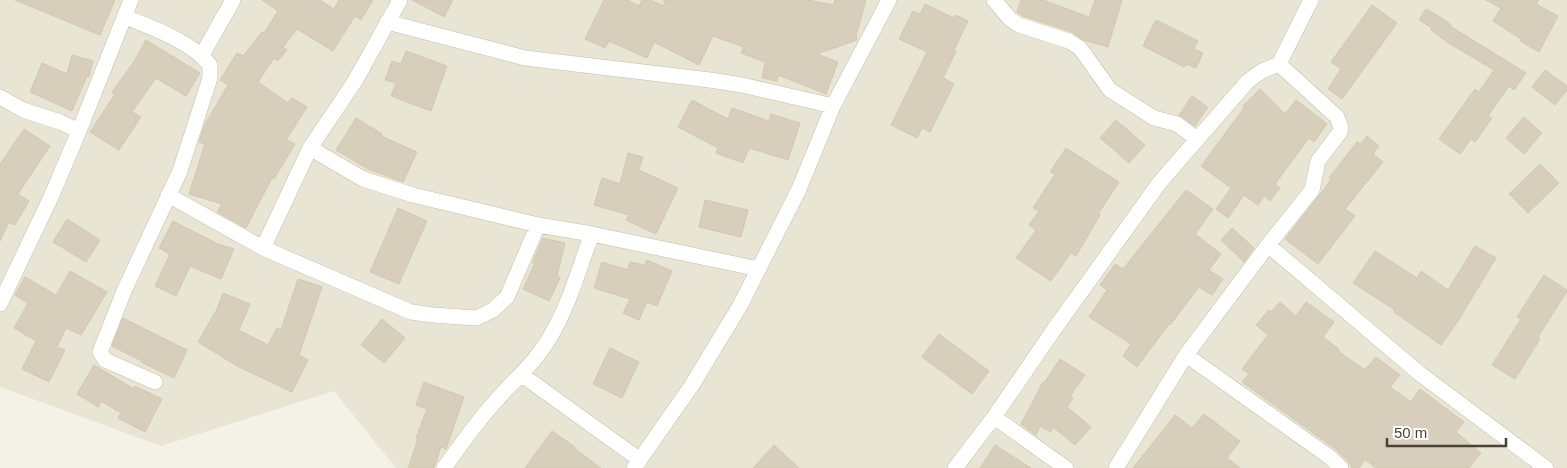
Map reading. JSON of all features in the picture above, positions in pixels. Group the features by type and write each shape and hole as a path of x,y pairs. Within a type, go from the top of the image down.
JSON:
{"street":[{"path":"0,304 37,228 79,131 126,17 131,0"},
{"path":"202,55 233,0"},
{"path":"263,248 310,148 355,81 400,0"},
{"path":"522,375 637,464 692,385 741,304 799,189 833,106 889,0"},
{"path":"994,0 1010,18 1019,24 1069,41 1080,48 1110,90 1154,118 1177,124 1197,139"},
{"path":"956,468 1160,182 1248,81 1262,71 1279,64 1310,0"},
{"path":"126,17 159,30 202,55 210,65 210,78 185,156 124,291 100,352 105,360 155,382"},
{"path":"387,22 525,58 710,80 742,85 833,106"},
{"path":"1116,468 1186,355 1268,245 1312,190 1318,161 1333,143 1341,128 1337,117 1279,64"},
{"path":"0,97 23,110 60,122 79,131"},
{"path":"310,148 363,179 413,195 538,225 592,234 759,269"},
{"path":"168,195 263,248 411,312 433,315 476,318 493,310 507,296 538,225"},
{"path":"444,468 477,422 494,402 522,375 550,338 561,316 592,234"},
{"path":"1268,245 1420,373 1543,467"},
{"path":"1186,355 1332,465"},
{"path":"994,417 1066,468"}],"shaded area":[{"path":"0,0 1567,0 1567,468 396,468 334,391 161,446 0,387"}],"building":[{"path":"15,0 115,0 100,35"},
{"path":"262,0 320,0 334,9 339,0 373,0 361,20 355,16 333,51 297,29 283,47 287,50 278,61 274,58 258,82 288,103 292,98 307,107 286,140 295,144 274,179 272,178 246,228 217,212 222,204 189,194 205,144 199,142 205,124 228,85 220,80 237,53 243,56 262,32 264,33 278,11"},
{"path":"412,0 453,0 444,17"},
{"path":"604,0 627,0 639,6 642,0 650,0 664,6 664,0 808,0 833,5 835,0 866,0 856,36 857,40 817,54 838,62 826,94 778,75 777,81 762,78 765,62 741,53 744,47 713,36 699,65 654,42 647,58 609,41 605,48 585,39"},
{"path":"1021,0 1043,0 1089,17 1095,0 1122,0 1108,47 1084,40 1072,32 1023,16 1017,12"},
{"path":"1486,0 1539,0 1536,4 1558,16 1539,52 1493,21 1501,8"},
{"path":"925,4 954,18 956,15 968,21 943,78 954,84 930,132 922,128 917,138 891,125 927,52 899,39 913,11 920,14"},
{"path":"1372,5 1397,23 1342,99 1328,89 1341,69 1331,62"},
{"path":"1426,9 1526,73 1514,90 1509,86 1488,116 1492,118 1475,142 1471,139 1460,154 1439,139 1475,89 1479,92 1494,70 1447,42 1431,30 1432,28 1419,20"},
{"path":"1156,20 1198,41 1194,49 1203,53 1196,68 1186,64 1184,67 1143,46"},
{"path":"146,40 200,73 186,96 156,78 132,112 141,117 119,150 90,132 115,94 112,92 133,63"},
{"path":"406,51 447,66 431,111 391,96 396,83 385,80 392,61 401,64"},
{"path":"72,55 93,61 89,77 87,76 72,111 30,92 42,63 67,74"},
{"path":"1545,70 1567,86 1567,90 1555,105 1532,87"},
{"path":"1260,89 1285,114 1296,100 1327,124 1314,142 1309,138 1275,184 1280,188 1270,201 1264,196 1258,205 1244,195 1228,218 1216,209 1231,188 1201,166 1244,108 1243,106"},
{"path":"1192,96 1208,107 1195,126 1179,115"},
{"path":"692,100 728,119 732,108 769,121 771,114 800,123 788,160 749,148 743,163 716,153 718,148 678,127"},
{"path":"1524,117 1542,133 1524,154 1506,138"},
{"path":"356,118 382,134 381,136 417,152 403,182 368,169 336,150"},
{"path":"1116,120 1145,145 1129,163 1100,138"},
{"path":"24,129 50,146 18,194 29,201 15,225 9,222 0,241 0,164"},
{"path":"1367,136 1379,146 1373,154 1383,162 1345,209 1355,216 1318,264 1285,239 1331,180 1329,178 1357,142 1361,144"},
{"path":"1066,148 1119,182 1098,214 1100,215 1076,256 1071,253 1051,281 1016,258 1036,230 1029,225 1039,211 1033,208 1055,174 1050,172"},
{"path":"628,153 643,157 639,170 678,188 656,234 626,220 629,215 594,205 602,178 620,184"},
{"path":"1540,164 1559,183 1528,213 1509,194"},
{"path":"1186,190 1213,209 1195,234 1221,254 1209,270 1223,279 1212,295 1199,287 1137,367 1123,356 1131,344 1089,317 1107,290 1100,285 1115,264 1123,269"},
{"path":"705,200 748,210 741,237 699,227"},
{"path":"398,208 427,221 399,284 370,272"},
{"path":"67,219 100,240 86,262 53,242"},
{"path":"173,221 218,244 234,249 221,279 190,266 176,296 155,286 170,254 159,248"},
{"path":"1232,228 1254,248 1244,262 1221,240"},
{"path":"543,238 565,243 557,276 560,278 549,301 523,289 535,263 532,263"},
{"path":"1475,246 1496,258 1458,321 1441,345 1394,312 1395,310 1353,283 1375,251 1417,278 1421,271 1448,290"},
{"path":"647,260 672,271 657,306 647,302 639,320 623,313 630,299 594,288 602,262 628,270 630,262 644,265"},
{"path":"70,271 107,292 81,335 66,328 57,347 65,350 49,382 22,369 36,341 14,328 28,303 15,295 25,277 56,295"},
{"path":"1544,275 1567,291 1538,337 1540,339 1515,379 1492,365 1521,319 1517,317"},
{"path":"298,279 322,287 299,355 308,360 292,392 237,366 198,342 216,311 223,293 250,304 239,330 268,345 277,328 281,330"},
{"path":"1280,302 1296,316 1306,302 1334,322 1323,337 1339,349 1338,351 1365,370 1376,357 1400,375 1390,387 1411,402 1420,389 1464,422 1456,432 1481,453 1469,468 1376,468 1365,459 1359,468 1352,468 1337,450 1242,382 1249,374 1242,369 1268,335 1256,325 1269,310 1271,312"},
{"path":"123,318 187,350 174,378 112,346"},
{"path":"382,319 405,338 384,363 361,345"},
{"path":"939,334 989,371 972,394 922,357"},
{"path":"610,348 639,362 622,398 593,384"},
{"path":"1060,359 1085,375 1070,396 1073,398 1067,407 1091,427 1075,445 1053,427 1051,432 1040,426 1036,435 1021,424 1043,382"},
{"path":"94,365 134,389 135,386 162,399 145,432 118,418 121,413 101,401 98,407 77,394"},
{"path":"424,382 464,397 446,449 441,447 434,468 408,468 418,439 416,438 427,409 416,405"},
{"path":"1204,414 1240,441 1227,458 1240,468 1133,468 1175,415 1192,428"},
{"path":"552,431 575,447 601,468 525,468"},
{"path":"774,445 799,468 753,468"},
{"path":"995,445 1031,468 980,468"}]}
